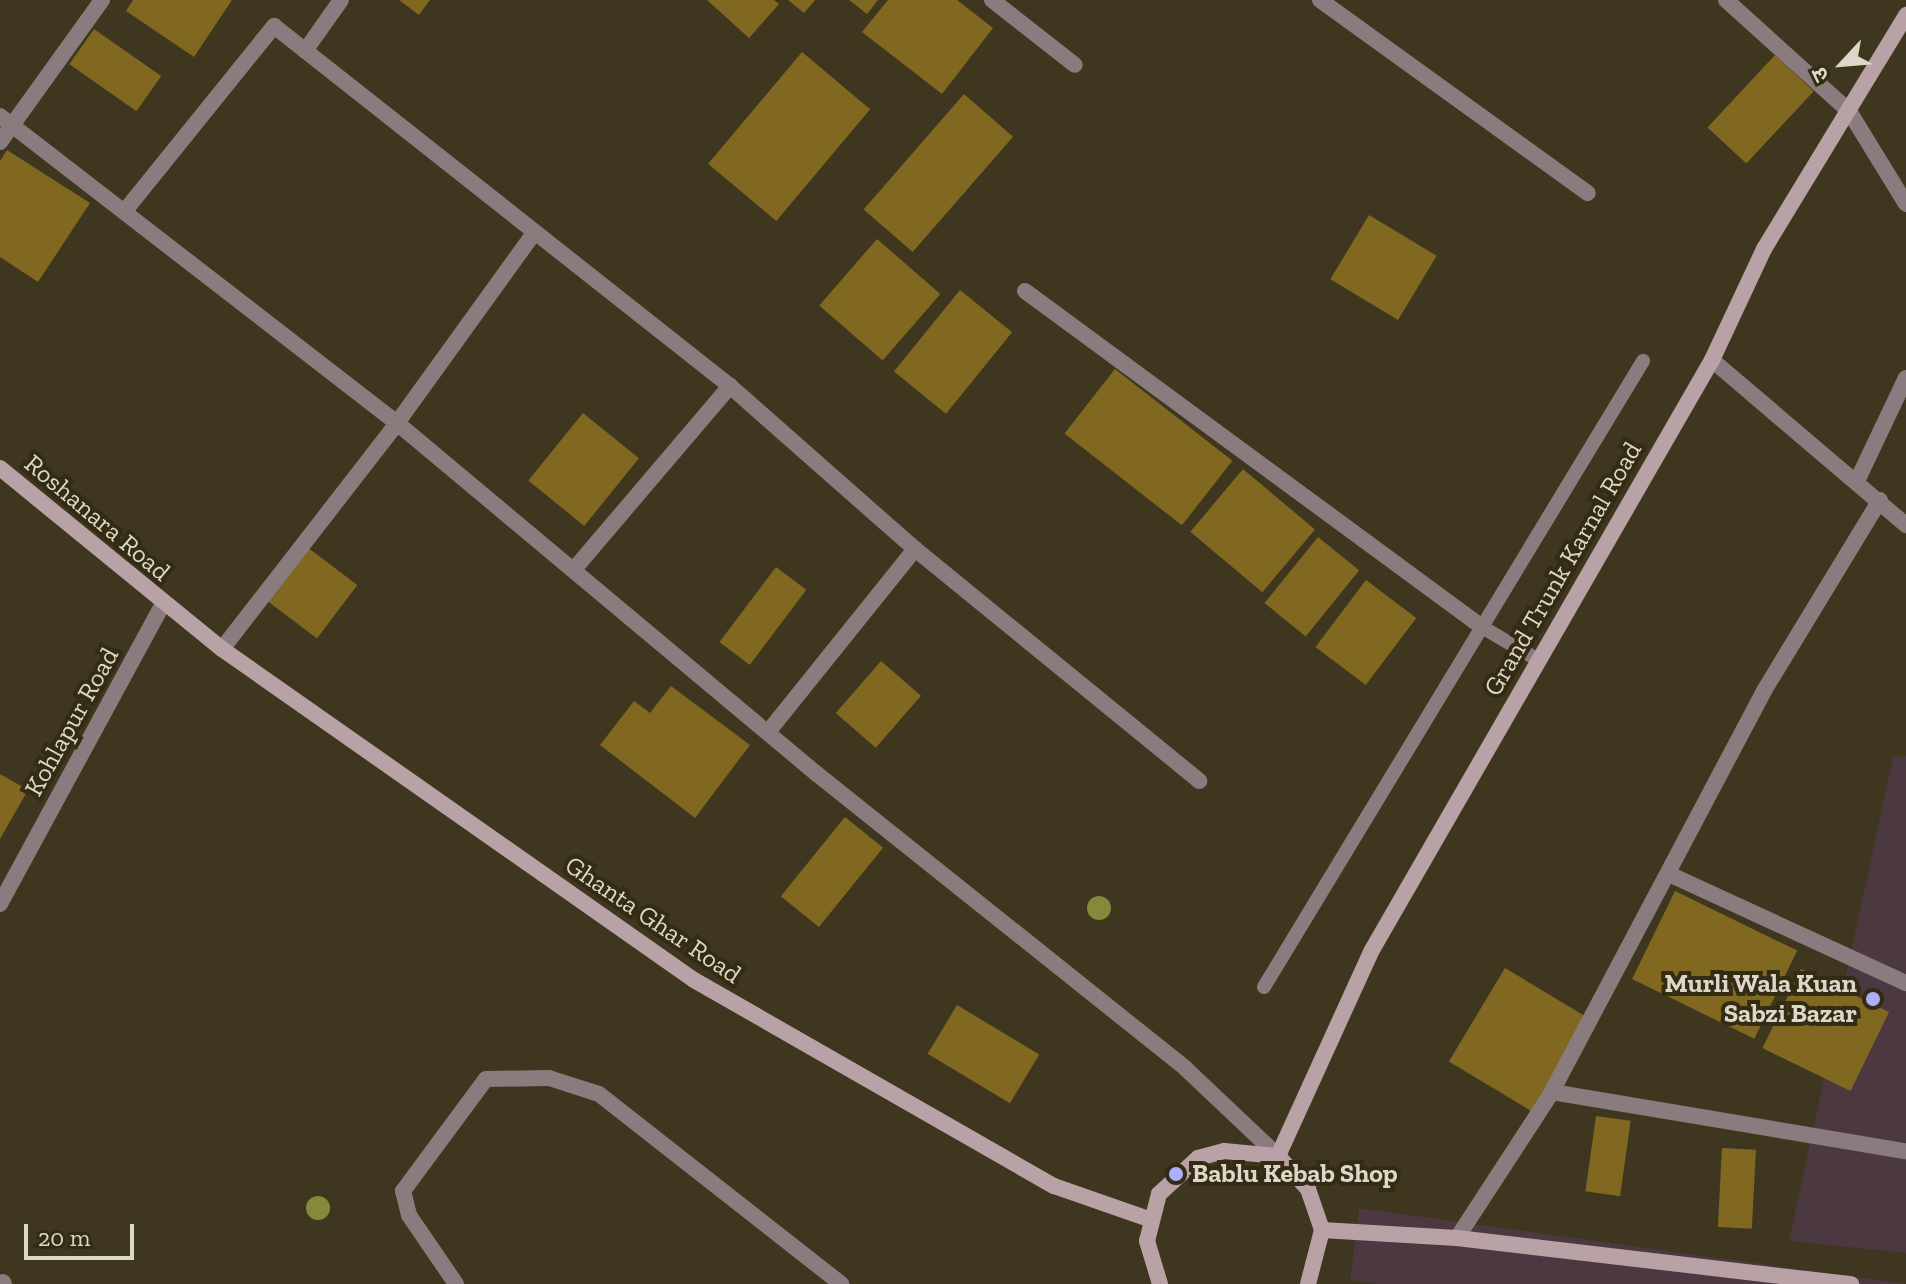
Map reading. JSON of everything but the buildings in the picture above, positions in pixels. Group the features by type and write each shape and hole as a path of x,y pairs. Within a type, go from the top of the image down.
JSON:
{"street":[{"path":"0,142 7,120 102,0"},
{"path":"305,51 341,0"},
{"path":"992,0 1075,65"},
{"path":"1320,0 1588,193"},
{"path":"1726,0 1849,111 1906,204"},
{"name":"Grand Trunk Karnal Road","path":"1278,1156 1372,950 1712,360 1764,249 1906,15"},
{"path":"128,207 274,26 730,386 915,549 1199,781"},
{"path":"7,120 128,207 576,567 768,732 1185,1068 1278,1156 1308,1189 1322,1230 1308,1284"},
{"path":"222,649 397,423 534,233"},
{"path":"1025,291 1482,627"},
{"path":"1712,360 1906,525"},
{"path":"1857,481 1906,378"},
{"path":"576,567 730,386"},
{"name":"Roshanara Road","path":"0,468 163,604"},
{"path":"1457,1238 1552,1092 1671,875 1764,691 1880,500"},
{"path":"768,732 915,549"},
{"name":"Ghanta Ghar Road","path":"163,604 222,649 694,980 1054,1186 1149,1219"},
{"name":"Kohlapur Road","path":"0,904 163,604"},
{"path":"1671,875 1906,983"},
{"path":"456,1284 409,1215 403,1191 486,1079 549,1078 599,1094 841,1284"},
{"path":"1552,1092 1906,1151"},
{"path":"1160,1284 1151,1263 1149,1219 1176,1173 1198,1158 1224,1151 1278,1156"},
{"path":"1322,1230 1457,1238 1851,1284"}],"lane":[{"path":"1264,987 1643,361"},
{"path":"1482,627 1538,660"}],"shaded area":[{"name":"Murli Wala Kuan Sabzi Bazar","path":"1906,756 1906,1253 1789,1241 1893,757"},
{"path":"1359,1208 1906,1284 1376,1284 1350,1280"}],"place":[{"name":"Murli Wala Kuan Sabzi Bazar","path":"1873,999"},
{"name":"Bablu Kebab Shop","path":"1176,1174"}]}
